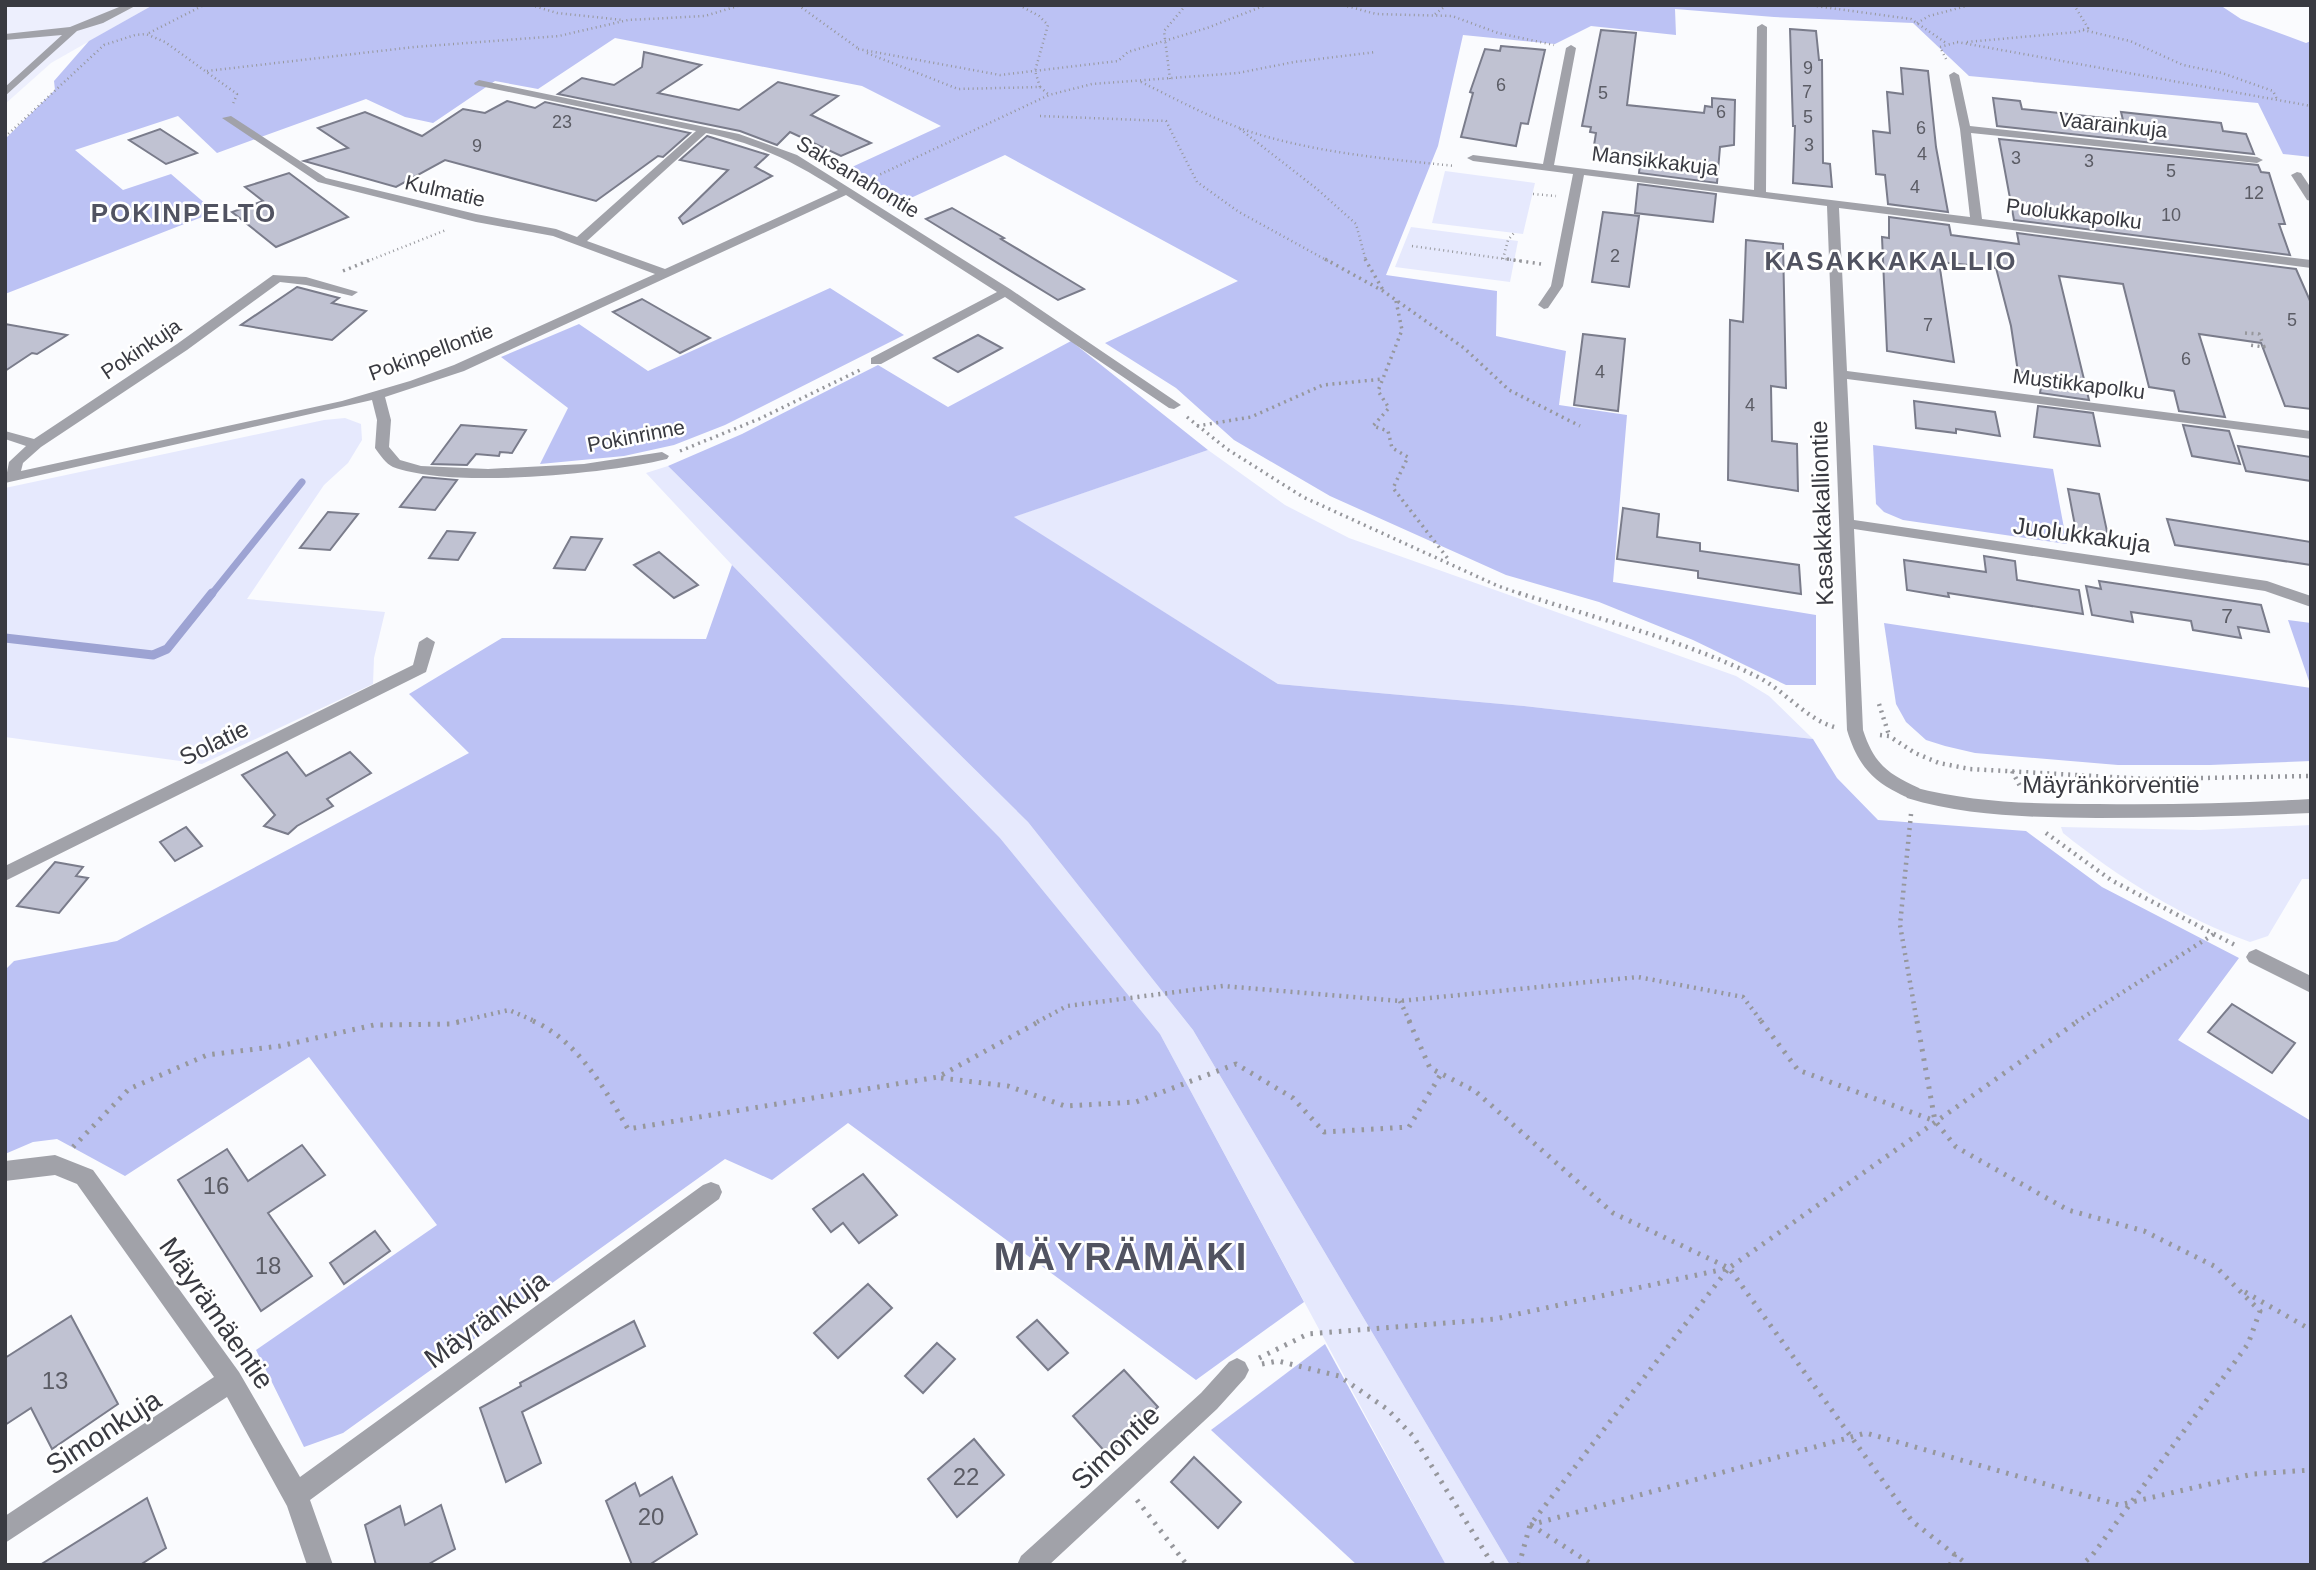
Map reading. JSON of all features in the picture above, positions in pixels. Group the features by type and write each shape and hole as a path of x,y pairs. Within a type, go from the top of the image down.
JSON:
{"street":[{"path":"5,37 72,31 106,19 132,5"},
{"path":"1760,194 1762,27"},
{"path":"5,93 72,31"},
{"path":"1548,168 1571,48"},
{"path":"1954,75 1965,130 1976,220"},
{"name":"Saksanahontie","path":"479,83 739,137 793,157 1006,292 1174,405"},
{"name":"Kulmatie","path":"228,118 322,180 476,218 581,240 666,274"},
{"path":"581,240 705,129"},
{"name":"Vaarainkuja","path":"1965,130 2257,160"},
{"name":"Mansikkakuja","path":"1469,163 1579,171 1833,203"},
{"path":"1544,305 1557,286 1579,171"},
{"path":"2297,175 2311,198"},
{"name":"Pokinpellontie","path":"9,478 378,396 459,368 846,191"},
{"name":"Puolukkapolku","path":"1833,203 2311,264"},
{"name":"Kasakkakalliontie","path":"1833,203 1855,730 1860,750 1872,769 1883,779 1913,793"},
{"name":"Pokinkuja","path":"9,478 16,462 36,444 182,347 277,278 306,281 352,292"},
{"path":"877,361 1006,292"},
{"name":"Mustikkapolku","path":"1841,374 2311,435"},
{"name":"Pokinrinne","path":"378,396 384,420 383,448 395,463 421,470 488,472 584,468 662,456"},
{"path":"5,435 36,444"},
{"name":"Juolukkakuja","path":"1845,523 2267,586 2311,602"},
{"name":"Solatie","path":"5,874 420,668 428,642"},
{"name":"Mäyränkorventie","path":"1913,793 1970,806 2032,811 2206,811 2311,806"},
{"path":"2256,957 2311,985"},
{"name":"Mäyrämäentie","path":"5,1171 10,1168 55,1165 85,1177 231,1380 297,1494 312,1531 320,1565"},
{"name":"Mäyränkuja","path":"297,1494 711,1192"},
{"name":"Simontie","path":"1030,1565 1209,1401 1237,1370"},
{"name":"Simonkuja","path":"5,1531 231,1380"}],"path":[{"path":"5,137 104,45 124,37 148,33 204,5"},
{"path":"531,5 557,13 628,20 705,16 741,5"},
{"path":"798,5 858,49 958,89 1040,87"},
{"path":"1019,5 1039,16 1048,25 1035,71 1040,87 1049,95"},
{"path":"1170,79 1164,31 1186,5"},
{"path":"858,49 1000,75 1118,61 1128,51 1272,5"},
{"path":"1343,5 1376,14 1452,16 1530,42 1571,48"},
{"path":"1434,15 1447,5"},
{"path":"1808,5 1911,19 1946,43"},
{"path":"1917,23 1929,16 1970,5"},
{"path":"1954,75 1940,47 1946,43 2038,37 2088,28 2073,6"},
{"path":"207,71 414,47 559,36 628,20"},
{"path":"2083,30 2130,41 2183,65 2234,77 2273,91 2278,99"},
{"path":"148,33 237,94 228,118"},
{"path":"1957,42 2311,106"},
{"path":"846,191 1049,95 1092,84 1238,73 1294,62 1376,52"},
{"path":"1138,81 1205,114 1268,137 1355,154 1469,163"},
{"path":"1040,116 1166,121 1198,181 1239,212 1383,291 1464,348 1509,390 1580,426"},
{"path":"1235,125 1317,189 1356,224 1366,262 1383,291"},
{"path":"306,281 329,276 476,218"},
{"path":"1503,260 1508,240 1514,233"},
{"path":"1412,246 1560,266"},
{"path":"1396,300 1402,330 1378,391 1389,408 1373,426 1388,431 1392,448 1408,457 1393,488 1451,562"},
{"path":"2245,332 2259,334 2264,347 2250,345"},
{"name":"Pokinrinne","path":"662,456 694,447 759,419 877,361"},
{"path":"1197,425 1251,417 1324,385 1383,379"},
{"path":"1174,405 1227,449 1303,497 1451,562 1498,586 1711,656 1778,688 1821,723 1838,728"},
{"path":"1889,736 1939,763 1970,769 2211,780 2311,776"},
{"path":"2012,771 2024,794"},
{"path":"1913,793 1900,925 1935,1121 1956,1147 2068,1210 2144,1231 2216,1266 2260,1311 2248,1344 2091,1557 2081,1565"},
{"path":"2039,825 2067,851 2111,880 2256,957"},
{"path":"1519,1565 1530,1525 1728,1268 2048,1040 2214,934"},
{"path":"938,1077 1067,1006 1223,986 1400,1000 1638,977 1742,997 1798,1070 1935,1121"},
{"path":"1400,1000 1430,1068 1475,1091 1613,1213 1728,1268 1912,1521 1968,1565"},
{"path":"55,1165 129,1088 207,1055 280,1046 373,1025 450,1024 509,1010 552,1028 601,1083 628,1129 938,1077 1008,1086 1065,1106 1136,1102 1236,1063 1293,1098 1324,1132 1409,1127 1441,1074"},
{"path":"1237,1370 1308,1334 1495,1319 1728,1268"},
{"path":"2238,1288 2311,1330"},
{"path":"1237,1370 1278,1361 1339,1376 1387,1409 1413,1436 1493,1565"},
{"path":"1530,1525 1866,1433 2127,1505 2253,1474 2311,1470"},
{"path":"1122,1480 1187,1565"},
{"path":"1530,1525 1593,1565"},
{"path":"1950,1565 1955,1554"}],"shaded area":[{"path":"5,5 153,5 51,63 5,104"},
{"path":"153,5 2220,5 2241,19 2306,43 2311,41 2311,157 2283,154 2258,103 1969,76 1913,23 1774,17 1675,9 1676,35 1591,26 1555,44 1463,35 1438,146 1386,275 1497,291 1496,336 1566,351 1559,405 1627,415 1613,582 1816,615 1816,685 1786,685 1693,640 1599,602 1506,575 1330,496 1234,440 1176,388 1105,343 1238,281 1005,155 891,207 839,173 941,126 862,86 615,38 538,89 495,81 433,123 405,117 366,99 217,153 178,116 75,150 123,190 171,174 215,212 5,294 5,139 55,90 54,81 89,41"},
{"path":"1445,171 1535,183 1523,234 1432,223"},
{"path":"1411,227 1518,241 1510,282 1395,267"},
{"path":"830,288 904,335 725,425 674,445 624,456 540,464 568,408 501,357 579,324 648,371"},
{"path":"1071,341 1208,450 1014,517 1278,684 1524,706 1813,739 1837,778 1878,820 2026,831 2102,887 2239,958 2178,1040 2311,1121 2311,1565 1510,1565 1193,1030 1028,822 668,466 742,434 878,365 948,407"},
{"path":"345,418 361,424 362,440 348,463 324,485 247,599 385,612 374,658 373,684 202,764 5,737 5,488 324,420"},
{"path":"1873,445 2053,469 2067,544 1903,520 1884,512 1876,504"},
{"path":"1208,450 1285,505 1349,538 1736,676 1769,696 1813,739 1524,706 1278,684 1013,517"},
{"path":"668,466 1028,822 1193,1030 1510,1565 1446,1565 1160,1034 1000,838 732,565 646,473"},
{"path":"732,565 1000,838 1160,1034 1304,1302 1196,1380 848,1123 772,1180 725,1159 343,1433 304,1447 256,1350 437,1225 309,1057 125,1176 57,1139 33,1142 5,1154 5,970 14,961 117,941 469,753 409,694 502,638 706,639"},
{"path":"2288,620 2311,623 2311,687"},
{"path":"1884,623 2311,688 2311,761 2118,765 1975,753 1926,740 1906,722 1896,704"},
{"path":"2311,825 2311,879 2302,879 2268,936 2250,942 2200,921 2152,895 2084,850 2063,833 2061,827 2200,830"},
{"path":"1325,1344 1446,1565 1357,1565 1211,1430"}],"building":[{"path":"1790,29 1816,31 1819,60 1822,60 1823,163 1830,164 1832,187 1793,183 1795,126"},
{"path":"1601,30 1636,33 1627,105 1704,113 1705,106 1712,107 1712,98 1735,100 1734,145 1720,147 1717,183 1639,173 1640,164 1592,158 1596,133 1590,132 1591,127 1582,126"},
{"path":"1501,46 1545,50 1528,124 1521,123 1516,146 1461,137 1473,93 1470,92 1485,49 1500,51"},
{"path":"644,52 701,65 658,93 739,110 778,82 838,96 811,115 871,143 841,156 790,132 777,145 740,131 558,94 582,78 614,85 642,67"},
{"path":"1901,68 1928,71 1936,147 1948,212 1888,204 1885,175 1876,174 1873,131 1890,133 1887,92 1903,94"},
{"path":"1993,98 2020,101 2022,109 2123,120 2121,112 2221,123 2223,131 2246,134 2254,154 1997,126"},
{"path":"507,101 535,108 545,102 690,133 663,157 658,156 596,201 445,160 396,187 304,161 348,148 318,128 365,112 422,136 463,109 485,113"},
{"path":"160,129 197,153 166,164 129,140"},
{"path":"707,136 768,155 755,167 772,176 683,224 679,218 728,170 680,160"},
{"path":"1999,139 2258,165 2261,172 2269,173 2285,224 2279,224 2290,255 2014,220"},
{"path":"289,173 348,217 276,247 232,212 263,201 245,187"},
{"path":"1638,184 1716,194 1713,222 1635,213"},
{"path":"952,208 1084,289 1058,300 926,219"},
{"path":"1603,212 1639,216 1629,287 1592,282"},
{"path":"1889,217 1949,225 1951,235 2019,244 2017,233 2296,269 2311,303 2311,409 2285,406 2261,343 2199,334 2225,417 2179,411 2174,391 2149,387 2123,284 2059,276 2089,400 2040,393 2043,375 2018,372 2011,326 1996,268 1939,262 1954,362 1887,351 1882,237 1889,238"},
{"path":"1746,240 1783,244 1786,388 1771,386 1772,441 1797,444 1798,491 1728,480 1730,320 1743,322"},
{"path":"297,287 339,298 332,303 366,311 332,340 241,325"},
{"path":"642,299 710,338 680,353 613,312"},
{"path":"5,324 67,335 5,371"},
{"path":"1583,334 1625,339 1618,411 1574,405"},
{"path":"978,335 1002,348 958,372 934,358"},
{"path":"1914,401 1995,412 2000,436 1956,429 1956,433 1916,428"},
{"path":"2038,406 2093,413 2100,446 2034,437"},
{"path":"461,425 526,430 512,453 500,452 499,456 476,454 467,465 432,464"},
{"path":"2183,425 2229,431 2240,464 2192,456"},
{"path":"2238,446 2311,457 2311,481 2246,471"},
{"path":"423,477 457,480 435,510 400,507"},
{"path":"2068,489 2099,494 2108,536 2076,531"},
{"path":"1623,508 1659,514 1657,537 1700,543 1700,551 1799,565 1801,594 1698,578 1698,571 1617,559"},
{"path":"328,512 358,514 330,550 300,548"},
{"path":"2167,519 2311,542 2311,565 2175,545"},
{"path":"447,531 475,533 458,560 429,558"},
{"path":"571,537 602,539 585,570 554,568"},
{"path":"659,552 698,585 674,598 634,565"},
{"path":"1984,556 2015,561 2017,580 2079,590 2083,614 1948,593 1949,597 1907,590 1904,560 1986,572"},
{"path":"2099,581 2261,605 2269,632 2238,627 2241,638 2193,630 2191,621 2131,612 2133,622 2092,615 2086,586 2101,589"},
{"path":"287,752 306,776 350,752 371,773 327,799 333,806 288,834 264,826 275,815 242,775"},
{"path":"186,827 202,846 175,861 160,842"},
{"path":"55,862 83,867 76,876 88,878 59,913 17,906"},
{"path":"2232,1004 2295,1043 2272,1073 2208,1032"},
{"path":"302,1145 325,1175 268,1213 312,1276 261,1311 178,1180 227,1149 248,1181"},
{"path":"863,1174 897,1215 859,1243 843,1223 831,1232 813,1209"},
{"path":"375,1231 390,1251 344,1284 330,1263"},
{"path":"868,1284 892,1308 838,1358 814,1333"},
{"path":"71,1316 118,1404 52,1449 31,1408 5,1425 5,1358"},
{"path":"1037,1320 1068,1353 1048,1370 1017,1337"},
{"path":"634,1321 645,1346 522,1412 541,1463 506,1482 480,1408"},
{"path":"937,1343 955,1359 923,1393 905,1376"},
{"path":"1124,1370 1158,1407 1107,1454 1073,1416"},
{"path":"974,1439 1004,1475 957,1517 928,1479"},
{"path":"1194,1457 1241,1502 1218,1528 1171,1482"},
{"path":"672,1477 697,1534 649,1565 632,1565 606,1501 635,1483 640,1496"},
{"path":"147,1498 166,1548 140,1565 40,1565"},
{"path":"441,1505 455,1549 427,1565 376,1565 365,1525 400,1506 405,1525"}],"waterway":[{"path":"211,595 302,482"},
{"path":"5,638 153,655 167,649 212,593"}],"district":[{"name":"POKINPELTO","path":"184,213"},
{"name":"KASAKKAKALLIO","path":"1891,261"},
{"name":"MÄYRÄMÄKI","path":"1121,1257"}]}
